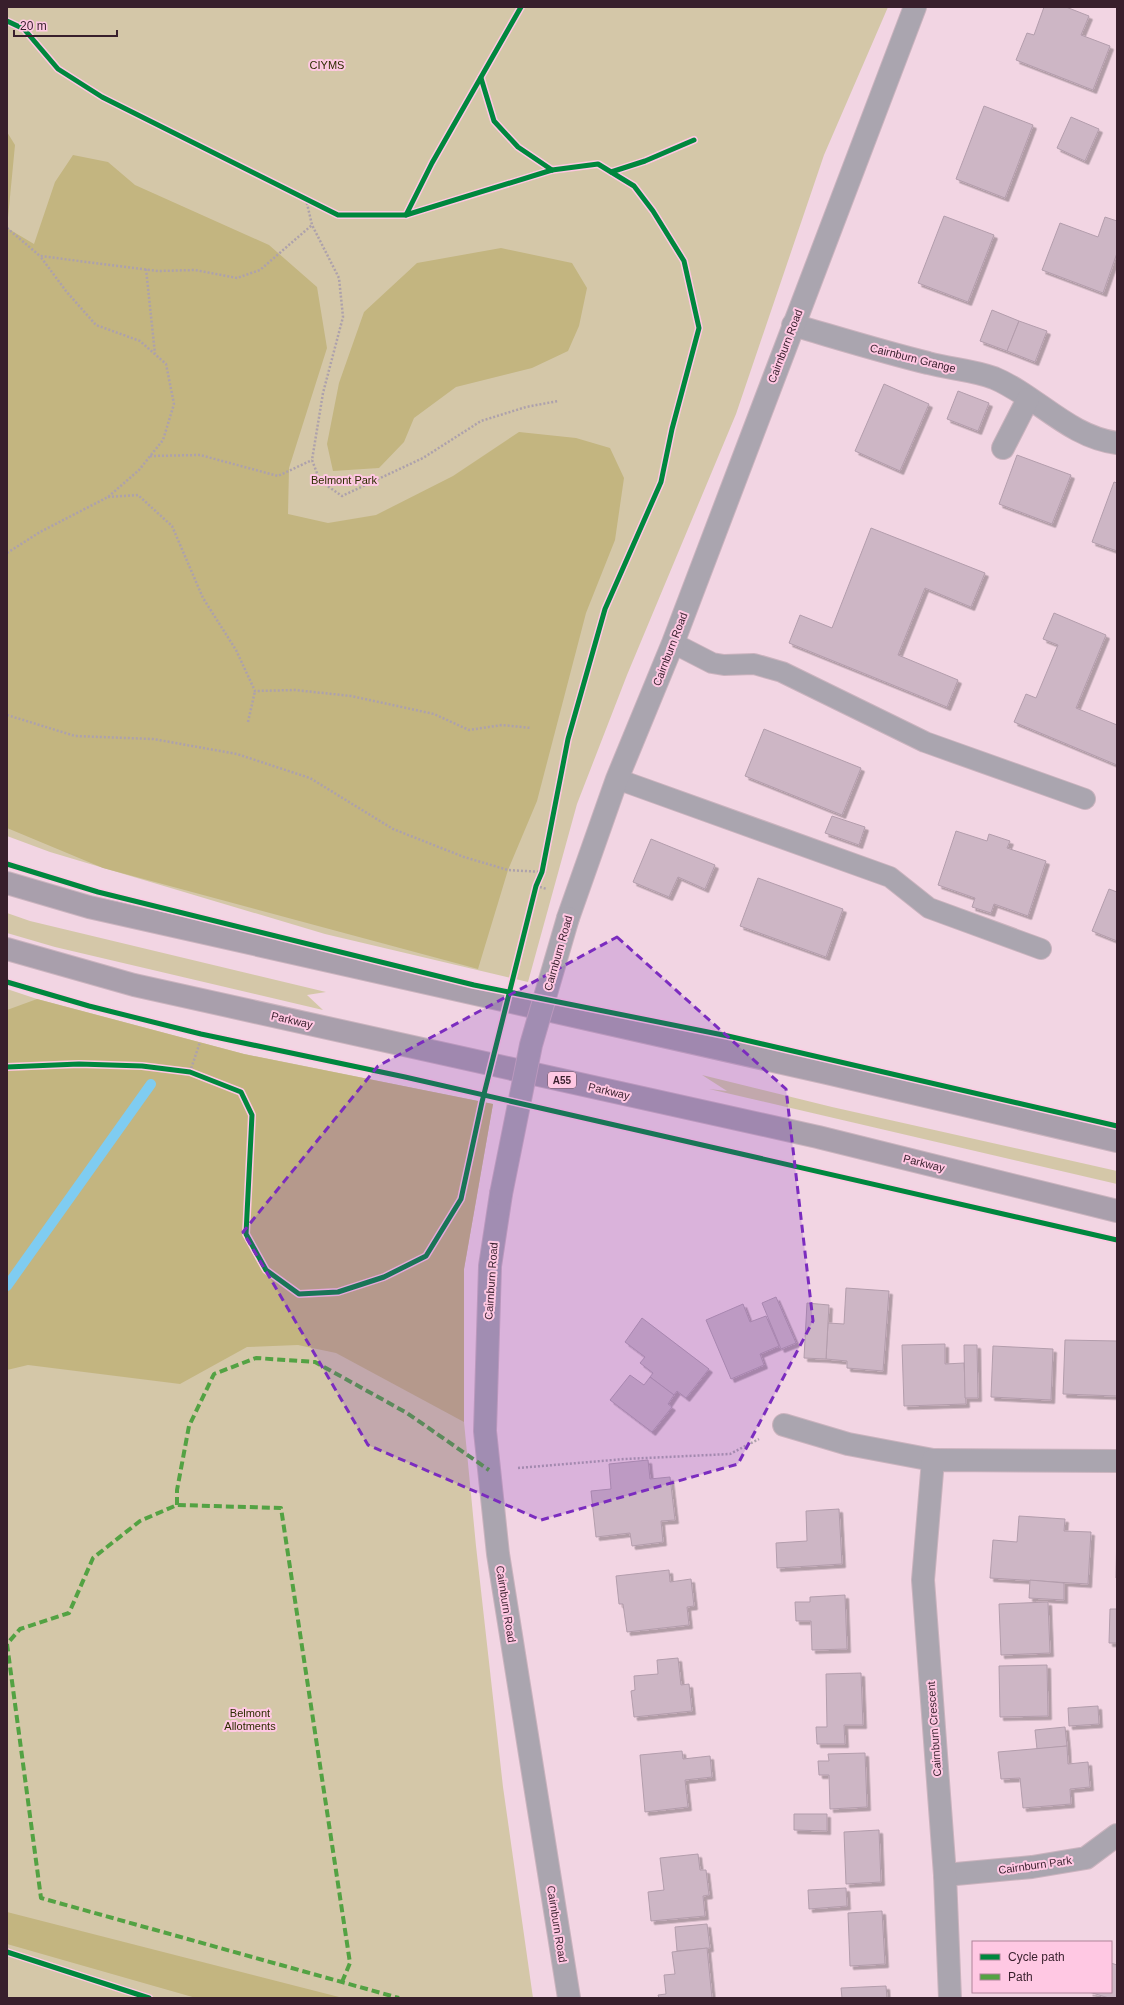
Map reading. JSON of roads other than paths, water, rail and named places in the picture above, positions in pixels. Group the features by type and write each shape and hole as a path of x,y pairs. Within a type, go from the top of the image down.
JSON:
{"highway":[{"path":"7,883 89,907 827,1073 1117,1141"},
{"name":"Parkway","path":"7,949 134,985 810,1136 1117,1210"}],"street":[{"name":"Cairnburn Road","path":"569,1998 498,1554 485,1431 490,1266 501,1194 531,1045 568,918 617,779 673,643 915,7"},
{"name":"Cairnburn Grange","path":"793,325 924,362 980,374 1005,384 1049,413 1088,435 1117,443"},
{"path":"1004,448 1028,399"},
{"path":"784,1425 848,1444 933,1460 1117,1461"},
{"name":"Cairnburn Crescent","path":"933,1460 923,1580 945,1875 950,1998"},
{"name":"Cairnburn Park","path":"945,1875 1032,1868 1086,1858 1117,1835"}],"lane":[{"path":"673,643 712,662 724,665 754,664 782,672 926,742 1085,799"},
{"path":"617,779 890,877 929,908 1041,949"}],"waterway":[{"path":"7,1286 151,1084"}],"park label":[{"name":"CIYMS","path":"327,65"},
{"name":"Belmont Park","path":"344,480"},
{"name":"Belmont Allotments","path":"250,1719"}]}
